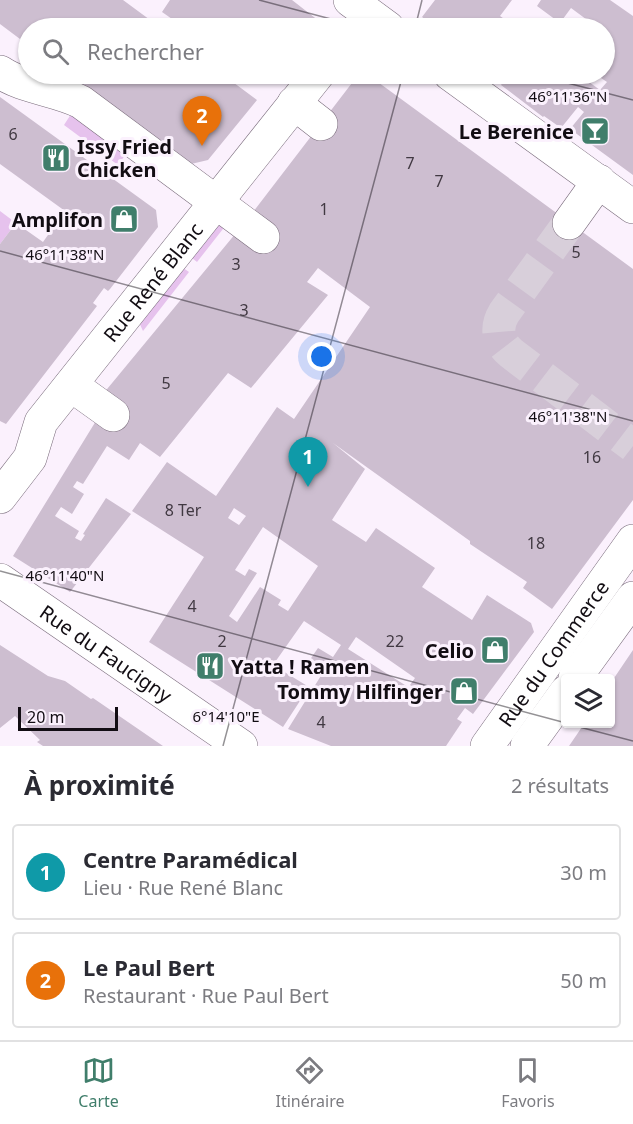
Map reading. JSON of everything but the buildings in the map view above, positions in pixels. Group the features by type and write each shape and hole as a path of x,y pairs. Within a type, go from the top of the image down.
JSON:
{"street":[{"path":"0,72 18,81"},
{"path":"29,84 81,102 262,237"},
{"name":"Rue René Blanc","path":"0,497 30,458 42,422 310,84"},
{"path":"464,84 633,207"},
{"path":"294,103 321,124"},
{"path":"569,223 598,181"},
{"path":"71,385 113,415"},
{"name":"Rue du Commerce","path":"487,746 629,555"},
{"name":"Rue du Faucigny","path":"0,580 241,746"},
{"name":"Rue du Commerce","path":"578,674 633,598"},
{"name":"Rue du Commerce","path":"527,746 561,699"}],"shaded area":[{"path":"73,111 128,151 118,165 64,125"},
{"path":"0,211 16,223 0,244"},
{"path":"220,212 230,220 197,262 187,254"},
{"path":"179,265 189,272 143,331 137,318"}],"tunnel":[{"path":"569,223 504,313 499,324 499,334 503,344 511,353 633,446"}],"place":[{"name":"Le Berenice","path":"595,131"},
{"name":"Le Paul Bert","path":"202,146"},
{"name":"Issy Fried Chicken","path":"56,158"},
{"name":"Amplifon","path":"124,219"},
{"name":"Centre Paramédical","path":"308,487"},
{"name":"Celio","path":"495,650"},
{"name":"Yatta ! Ramen","path":"210,666"},
{"name":"Tommy Hilfinger","path":"464,691"}]}
